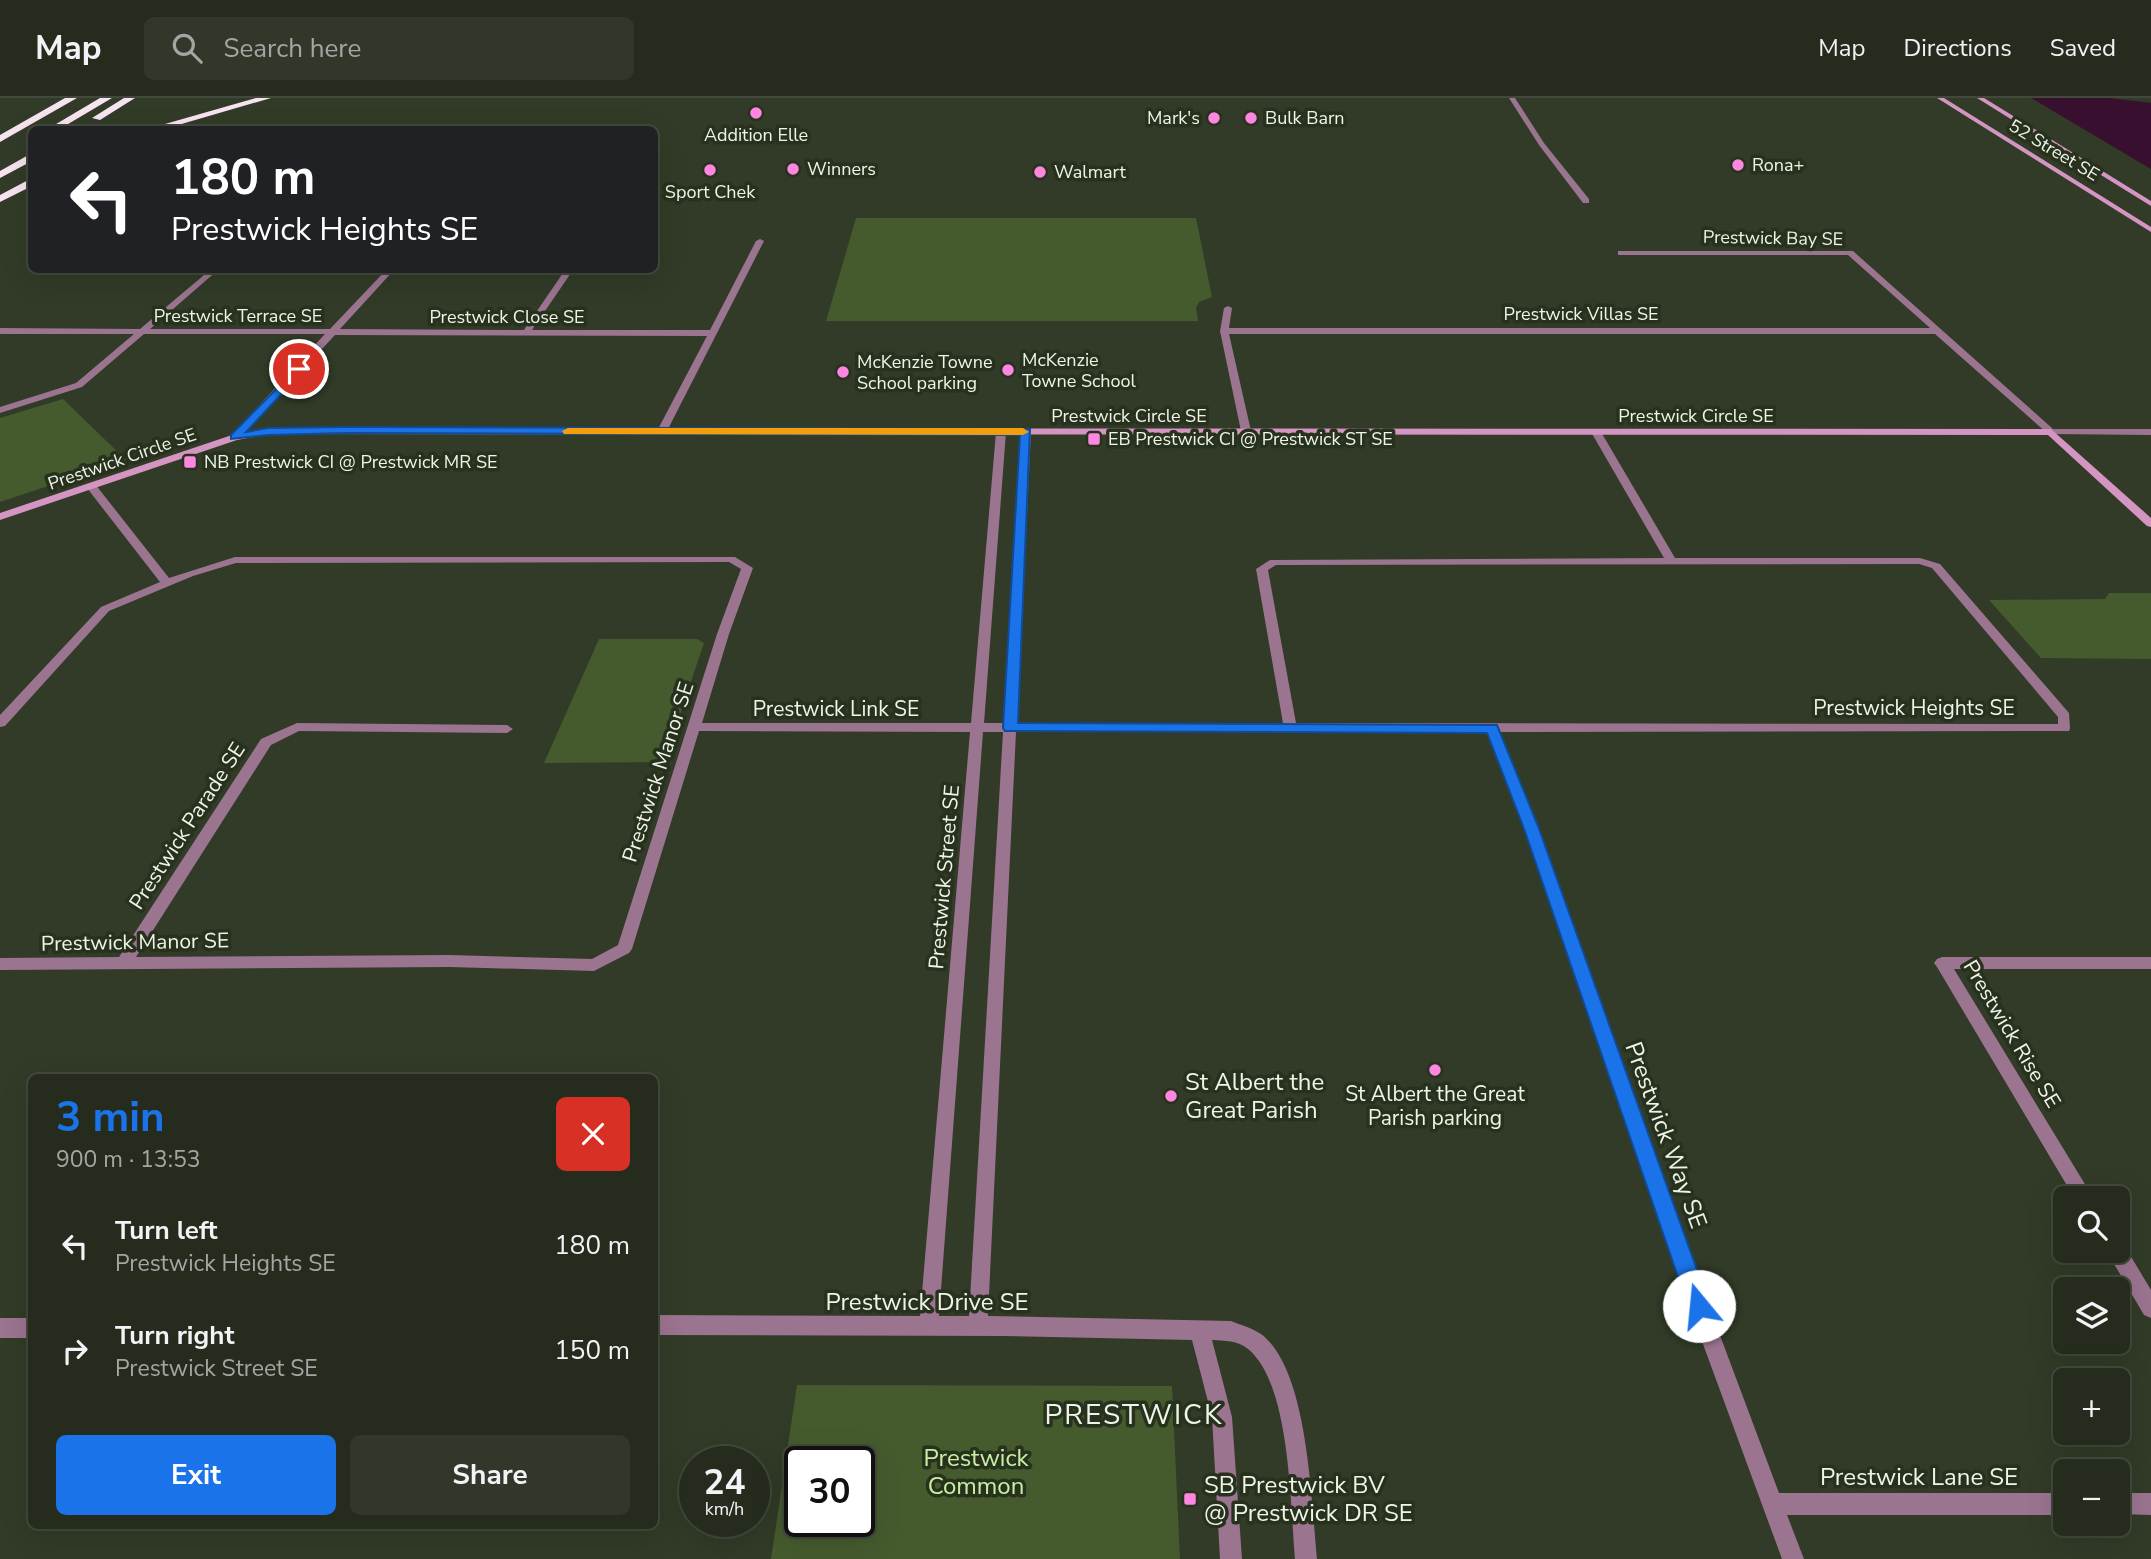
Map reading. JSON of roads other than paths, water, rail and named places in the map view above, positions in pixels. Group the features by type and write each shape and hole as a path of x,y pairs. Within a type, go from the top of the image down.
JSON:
{"highway":[{"path":"0,139 72,98"},
{"path":"51,126 58,114 86,98"},
{"path":"56,126 107,98"},
{"path":"88,123 130,98"},
{"path":"163,126 266,98"},
{"path":"0,175 28,158"},
{"path":"0,199 28,183"}],"street":[{"path":"1512,98 1536,137 1586,201"},
{"name":"52 Street SE","path":"1940,98 2151,230"},
{"name":"52 Street SE","path":"1979,101 2151,204"},
{"path":"662,432 760,241"},
{"name":"Prestwick Bay SE","path":"1621,253 1850,253 2051,432"},
{"path":"0,410 79,385 210,273"},
{"path":"235,437 387,273"},
{"path":"526,333 567,273"},
{"path":"1228,307 1224,331 1246,431"},
{"name":"Prestwick Terrace SE","path":"0,331 333,332"},
{"name":"Prestwick Villas SE","path":"1224,331 1937,331"},
{"name":"Prestwick Close SE","path":"333,332 714,333"},
{"name":"Prestwick Circle SE","path":"0,517 235,437 268,431 2051,432"},
{"name":"Prestwick Street SE","path":"929,1326 1001,432"},
{"path":"978,1326 1026,432"},
{"path":"1596,432 1671,560"},
{"path":"2051,432 2151,432"},
{"path":"2051,432 2151,524"},
{"path":"91,486 167,583"},
{"name":"Prestwick Manor SE","path":"0,723 105,610 167,583 235,560 731,559 747,568 723,634 624,949 594,965 450,961 0,964"},
{"name":"Prestwick Heights SE","path":"977,728 2064,727 2064,716 1936,566 1920,561 1274,562 1262,569 1290,727"},
{"name":"Prestwick Parade SE","path":"124,962 265,742 297,727 507,729"},
{"name":"Prestwick Link SE","path":"695,727 977,728"},
{"name":"Prestwick Way SE","path":"1492,728 1531,826 1699,1306 1793,1559"},
{"name":"Prestwick Rise SE","path":"2077,1186 1942,963 2151,963"},
{"path":"2124,1263 2151,1308"},
{"name":"Prestwick Drive SE","path":"658,1325 978,1326 1231,1331 1256,1342 1272,1362 1289,1400 1306,1559"},
{"path":"0,1328 28,1328"},
{"path":"1200,1331 1222,1417 1231,1559"},
{"name":"Prestwick Lane SE","path":"1773,1504 2053,1504"},
{"path":"2130,1504 2151,1504"}],"place":[{"name":"Addition Elle","path":"756,113"},
{"name":"Mark's","path":"1214,118"},
{"name":"Bulk Barn","path":"1251,118"},
{"name":"Rona+","path":"1738,165"},
{"name":"Winners","path":"793,169"},
{"name":"Sport Chek","path":"710,170"},
{"name":"Walmart","path":"1040,172"},
{"name":"McKenzie Towne School","path":"1008,370"},
{"name":"McKenzie Towne School parking","path":"843,372"},
{"name":"EB Prestwick CI @ Prestwick ST SE","path":"1094,439"},
{"name":"NB Prestwick CI @ Prestwick MR SE","path":"190,462"},
{"name":"St Albert the Great Parish parking","path":"1435,1070"},
{"name":"St Albert the Great Parish","path":"1171,1096"},
{"name":"SB Prestwick BV @ Prestwick DR SE","path":"1190,1499"}],"district":[{"name":"PRESTWICK","path":"1134,1414"}],"park label":[{"name":"Prestwick Common","path":"976,1472"}]}
